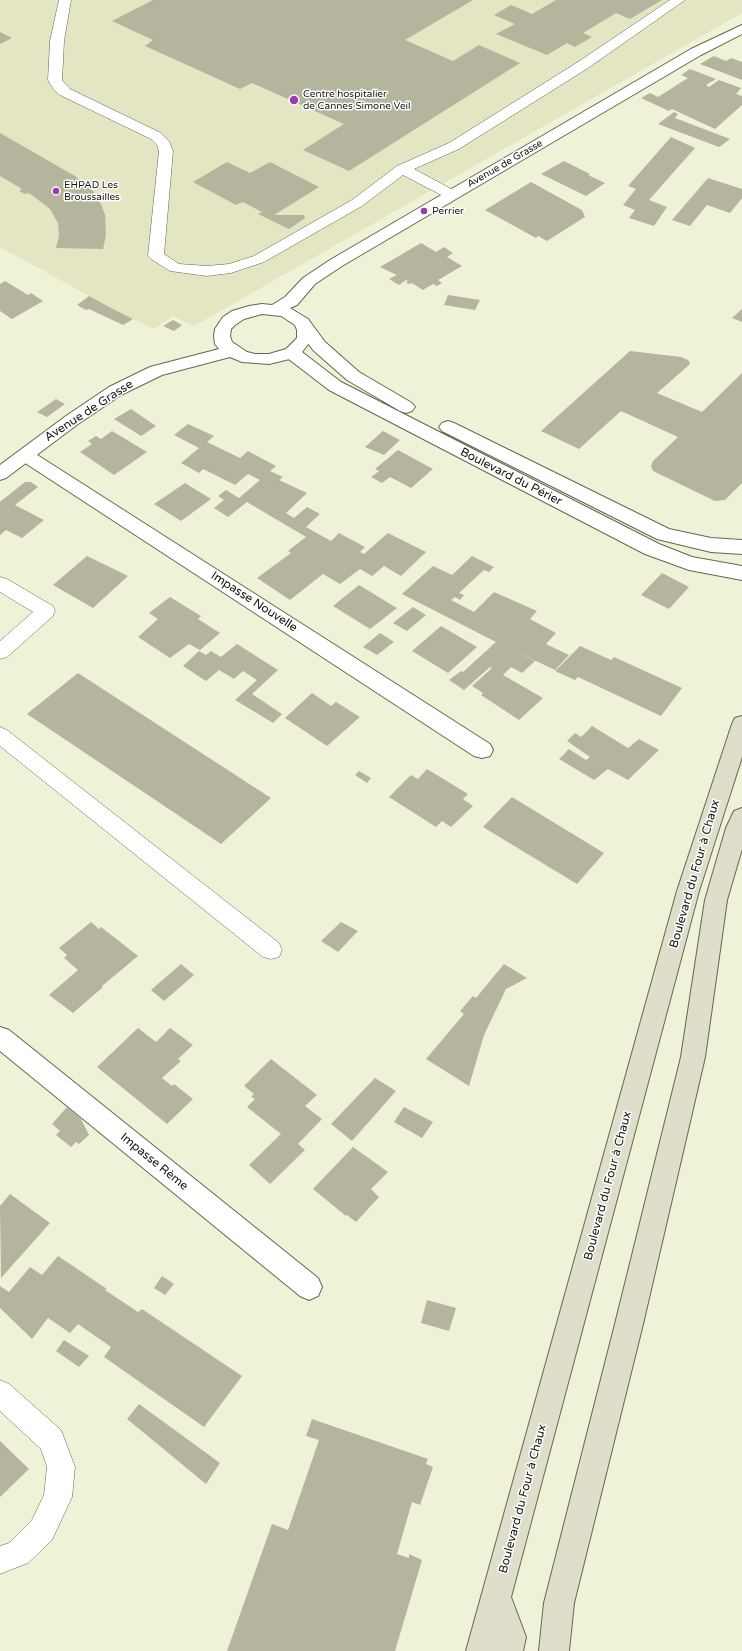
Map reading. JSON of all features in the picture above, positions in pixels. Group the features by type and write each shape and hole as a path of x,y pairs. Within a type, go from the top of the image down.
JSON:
{"main road":[{"name":"Boulevard du Four à Chaux","path":"481,1651 688,891 742,724"},
{"path":"554,1651 559,1603 631,1317 693,1057 716,900 737,828 742,817"},
{"path":"496,1598 512,1637 508,1651"}],"street":[{"name":"Avenue de Grasse","path":"275,310 291,301 309,281 331,266 696,52 742,29"},
{"name":"Avenue de Grasse","path":"232,351 224,344 222,336 223,329 229,321 238,315 249,311 275,310 291,315 302,323"},
{"path":"232,351 242,357 255,359 269,359 292,353 305,338 305,330 302,323"},
{"name":"Boulevard du Périer","path":"302,323 319,346 352,376 396,402 664,534 711,545 742,547"},
{"name":"Avenue de Grasse","path":"0,474 72,420 115,391 156,371 232,351"},
{"name":"Boulevard du Périer","path":"292,353 335,386 652,549 689,563 742,573"},
{"name":"Impasse Nouvelle","path":"25,455 482,750"},
{"name":"Impasse Rème","path":"0,1038 309,1287"}],"lane":[{"path":"65,0 57,41 55,80 59,87 65,92 156,136 164,144 166,152 156,256 175,268 207,271 230,268 258,259 357,203 402,169 454,146 583,65 679,0"},
{"path":"402,169 452,195"},
{"path":"0,584 46,611 0,652"},
{"path":"0,735 271,950"},
{"path":"0,1393 51,1440 61,1466 58,1497 42,1530 18,1553 0,1560"}],"shaded area":[{"name":"Centre hospitalier de Cannes Simone Veil","path":"0,0 742,0 742,13 194,326 173,316 154,329 115,310 0,247"}],"building":[{"path":"153,0 473,0 405,40 453,61 479,45 520,63 349,171 303,150 344,124 252,83 240,89 145,46 153,40 112,21"},
{"path":"556,0 662,0 630,19 616,13 583,33 592,37 575,47 567,43 547,55 496,34 515,24 494,15 511,5 532,14"},
{"path":"0,32 12,38 0,44"},
{"path":"714,56 726,61 731,58 742,62 742,80 700,64"},
{"path":"690,69 716,79 706,85 709,87 719,80 741,88 736,94 742,96 742,105 715,129 672,109 669,111 641,98 650,93 658,97 688,78 681,75"},
{"path":"674,112 678,114 675,118 730,139 719,147 658,124"},
{"name":"EHPAD Les Broussailles","path":"0,133 75,176 93,191 101,204 105,215 106,235 103,249 56,248 59,236 58,223 50,209 32,195 19,191 22,189 0,176"},
{"path":"671,137 695,148 649,200 667,207 654,226 629,218 635,210 623,205 636,189 628,186"},
{"path":"564,161 605,183 586,196 541,174"},
{"path":"227,162 250,173 270,162 319,187 274,215 304,215 305,218 289,229 258,214 262,212 243,202 236,205 193,182"},
{"path":"708,178 742,189 742,198 730,213 707,205 690,226 672,220"},
{"path":"531,182 582,210 585,217 547,241 538,236 536,238 485,210"},
{"path":"421,243 436,252 444,247 453,253 447,257 462,266 438,280 442,283 437,286 433,284 423,290 412,283 406,283 408,281 406,280 399,285 389,279 397,275 380,267"},
{"path":"5,281 28,295 31,293 43,301 12,319 0,311 0,284"},
{"path":"448,295 480,300 475,310 444,305"},
{"path":"89,296 133,319 123,325 77,305"},
{"path":"742,309 742,322 732,318"},
{"path":"173,320 182,325 174,331 163,326"},
{"path":"630,351 681,357 688,360 690,363 688,366 657,393 702,412 742,373 742,483 725,500 715,501 653,471 651,466 653,461 678,437 621,411 579,449 541,431"},
{"path":"56,399 65,404 47,417 37,412"},
{"path":"131,409 156,426 141,436 114,419"},
{"path":"188,424 214,436 207,442 240,458 248,451 276,466 270,471 283,477 279,480 307,493 286,513 294,518 307,507 320,514 306,527 331,541 339,533 365,547 360,552 364,554 388,533 426,552 401,576 384,566 372,576 360,569 340,584 323,574 290,600 257,578 291,553 288,551 306,537 247,502 228,517 214,508 224,500 218,496 226,490 239,498 260,480 248,474 235,485 203,469 199,473 181,463 199,448 174,435"},
{"path":"112,431 147,452 114,475 80,452 92,444 88,441 96,436 101,439"},
{"path":"383,431 400,440 384,455 365,447"},
{"path":"398,450 433,469 411,488 390,477 382,483 371,477 379,471 375,469"},
{"path":"25,482 31,482 38,487 15,505 44,520 22,538 6,530 0,535 0,502"},
{"path":"185,483 211,499 181,521 154,504"},
{"path":"87,556 128,576 93,608 53,585"},
{"path":"472,556 494,567 489,572 484,570 459,593 464,595 460,600 455,597 451,600 474,612 494,592 537,611 530,619 556,633 546,644 569,655 555,670 515,651 535,661 522,673 511,667 503,675 543,698 519,720 481,695 483,693 472,686 492,668 490,667 464,690 449,680 461,671 463,672 496,642 402,594 433,566 452,575"},
{"path":"662,573 689,587 669,609 641,595"},
{"path":"359,585 397,608 370,629 333,606"},
{"path":"170,597 201,616 198,619 220,633 200,650 189,644 170,658 138,637 158,619 149,613"},
{"path":"413,607 426,615 407,631 393,623"},
{"path":"441,626 477,647 448,673 412,651"},
{"path":"380,633 394,642 377,655 363,647"},
{"path":"237,644 278,670 252,694 282,714 273,723 235,700 257,680 243,671 234,679 219,670 206,681 183,666 199,651 206,655 211,651 221,657"},
{"path":"580,646 611,660 614,657 682,688 661,716 578,677 575,680 555,671"},
{"path":"78,673 271,798 221,844 27,714"},
{"path":"312,693 331,706 336,702 360,717 327,746 285,718"},
{"path":"592,726 628,748 639,739 659,750 628,780 608,769 594,780 559,759 569,749 586,760 590,757 567,741 575,733 581,737"},
{"path":"427,769 468,794 463,799 473,806 451,827 442,821 436,827 389,797 411,775 418,779"},
{"path":"359,771 371,778 367,783 355,775"},
{"path":"512,797 604,853 577,884 483,827"},
{"path":"91,922 99,929 101,927 138,956 73,1013 49,995 78,970 64,958 67,955 59,948"},
{"path":"341,922 358,931 338,952 321,941"},
{"path":"181,964 194,975 164,1001 151,990"},
{"path":"504,964 527,978 506,989 484,1035 469,1086 426,1059 464,1014 460,1011 473,996 476,998"},
{"path":"138,1028 156,1042 170,1028 193,1045 178,1059 181,1061 162,1078 172,1086 174,1084 193,1099 167,1124 97,1067"},
{"path":"271,1059 317,1095 305,1106 322,1119 298,1144 305,1150 270,1184 249,1165 281,1134 247,1107 255,1099 251,1097 254,1094 244,1086"},
{"path":"375,1078 396,1091 352,1141 331,1124"},
{"path":"67,1107 81,1119 89,1135 79,1144 76,1142 71,1147 56,1135 60,1131 52,1124"},
{"path":"404,1107 433,1122 422,1138 394,1122"},
{"path":"353,1147 388,1172 371,1189 379,1197 356,1222 347,1215 346,1216 313,1189"},
{"path":"10,1194 50,1223 1,1278 0,1206"},
{"path":"58,1256 138,1312 142,1309 242,1376 204,1427 104,1357 111,1347 78,1324 70,1333 48,1318 32,1339 0,1308 0,1286 9,1292 30,1267 42,1275"},
{"path":"162,1276 174,1284 165,1295 154,1288"},
{"path":"427,1300 456,1308 449,1331 421,1323"},
{"path":"64,1340 89,1356 79,1367 56,1351"},
{"path":"139,1404 220,1463 206,1484 127,1419"},
{"path":"312,1419 428,1459 426,1464 433,1467 420,1505 412,1502 397,1554 409,1558 409,1554 422,1560 395,1651 227,1651 272,1524 288,1530 319,1440 306,1436"},
{"path":"0,1441 29,1469 0,1497"}],"place":[{"name":"Centre hospitalier de Cannes Simone Veil","path":"294,100"},
{"name":"EHPAD Les Broussailles","path":"56,191"},
{"name":"Perrier","path":"424,211"}]}
